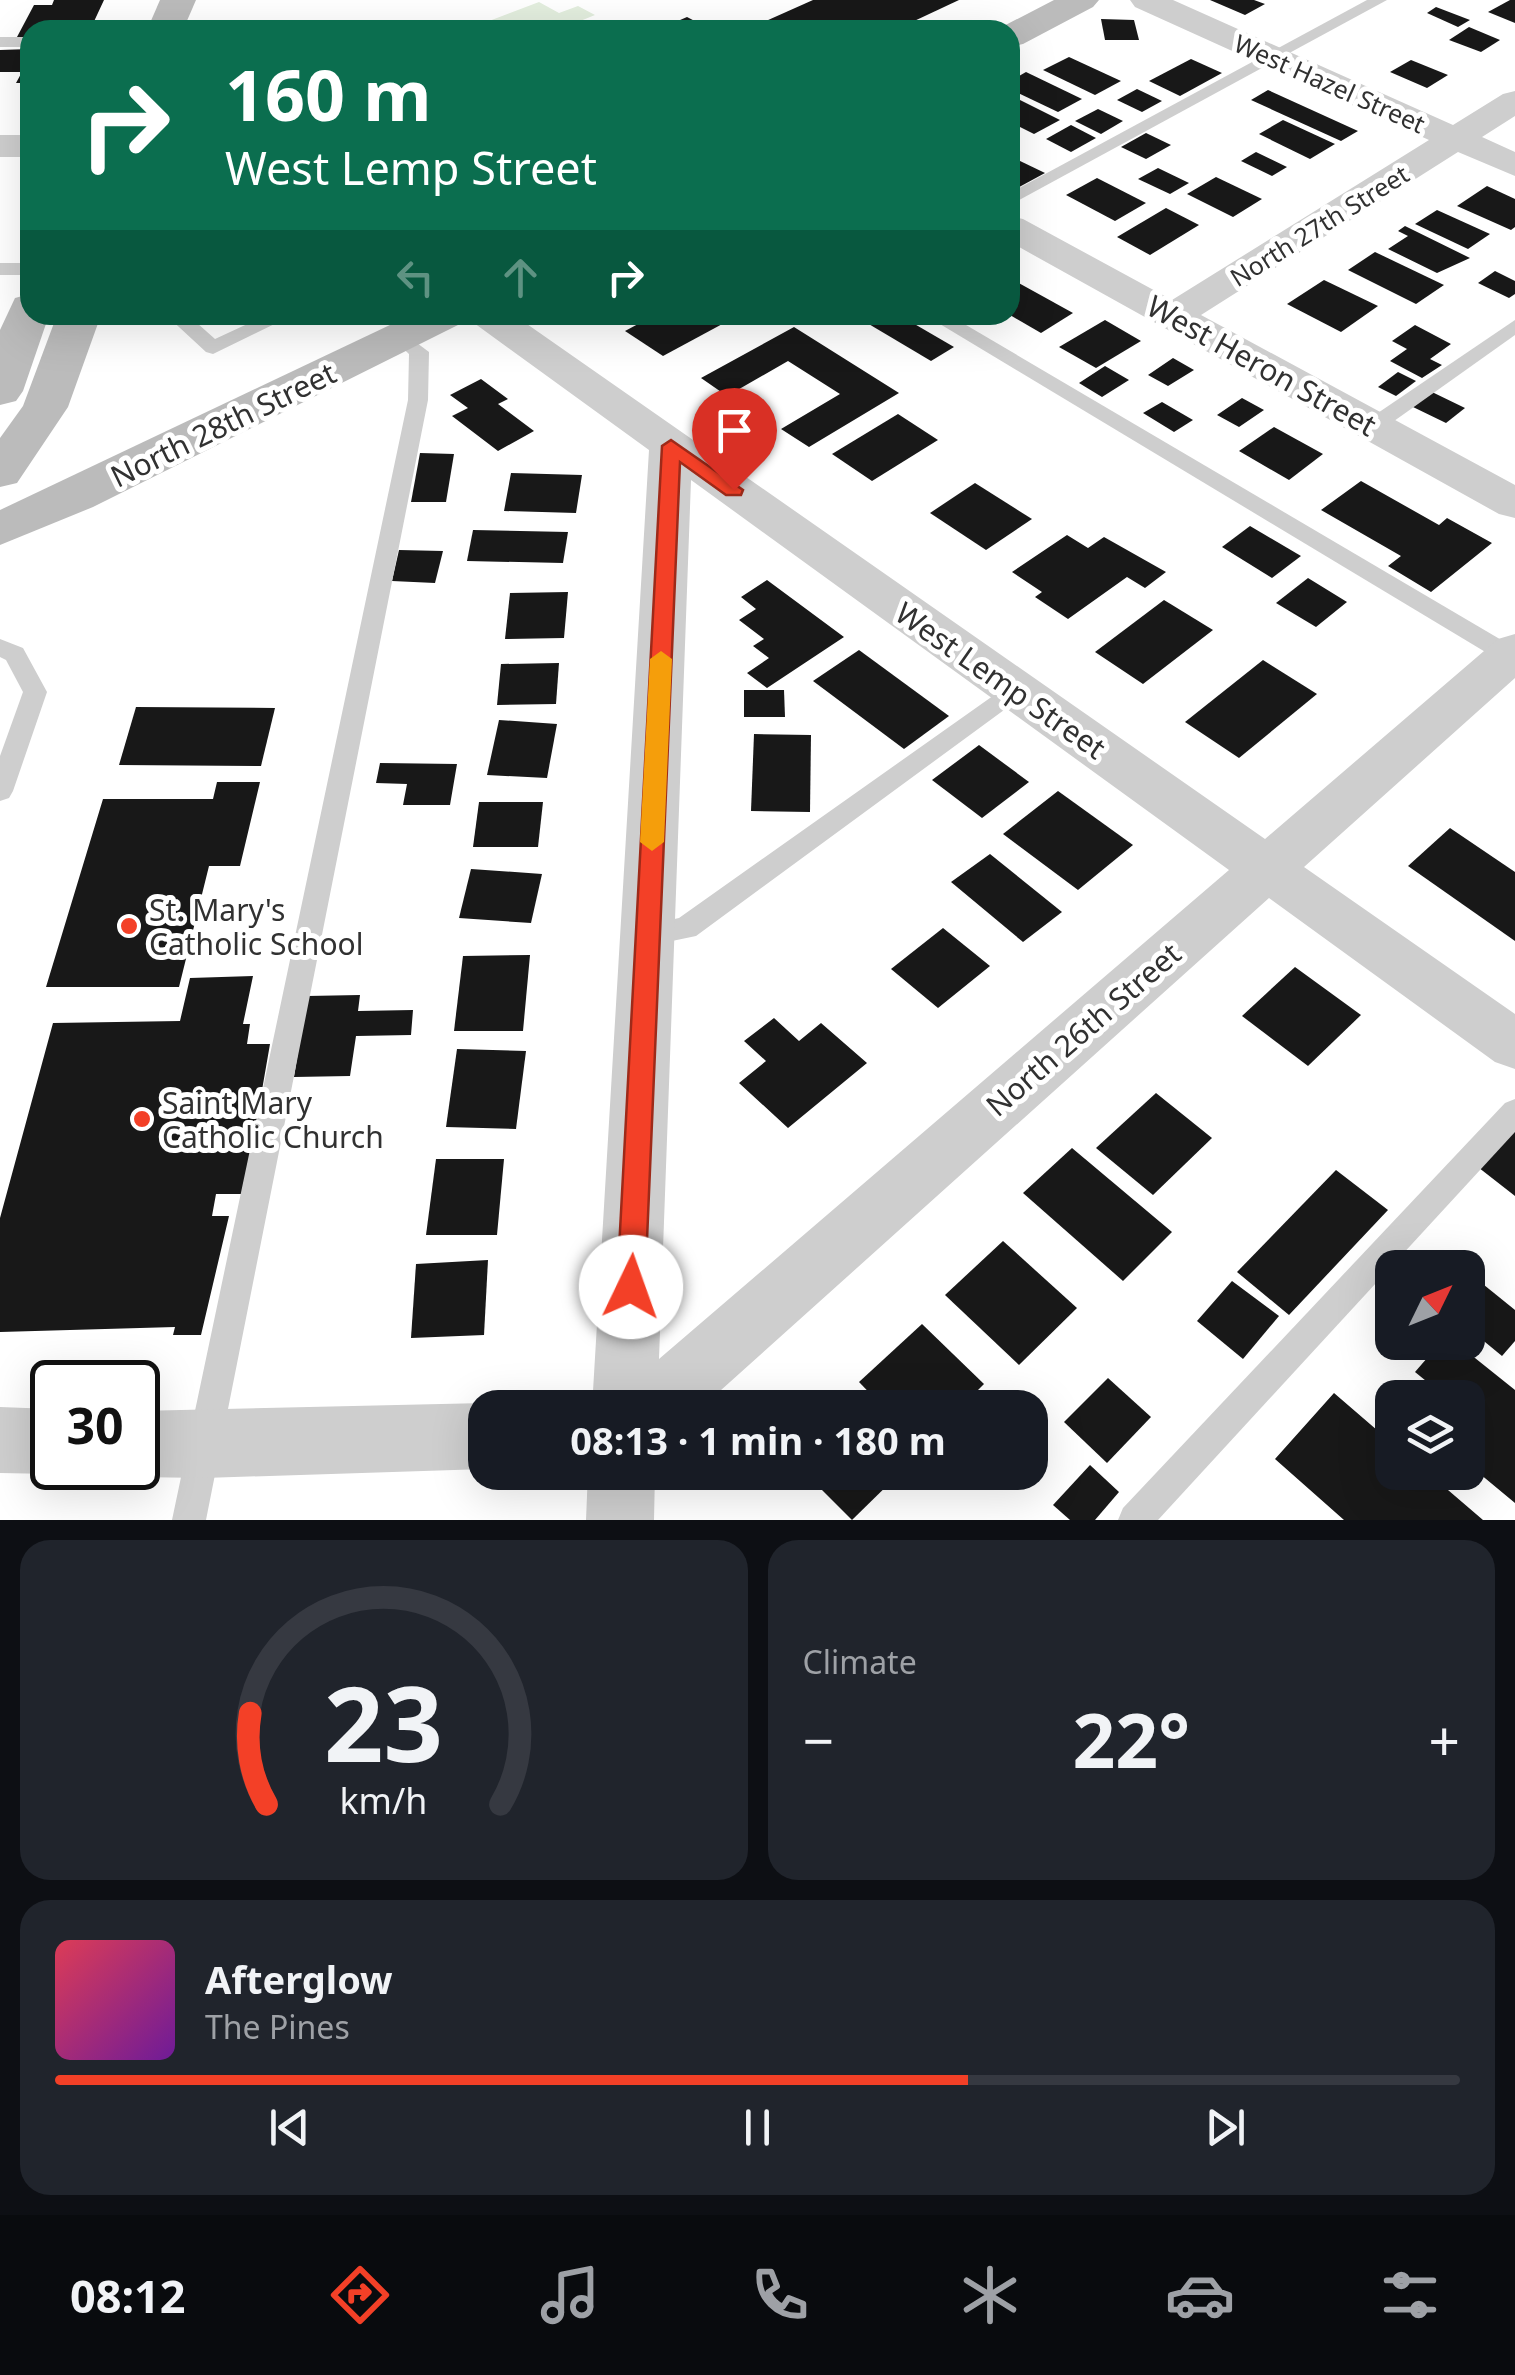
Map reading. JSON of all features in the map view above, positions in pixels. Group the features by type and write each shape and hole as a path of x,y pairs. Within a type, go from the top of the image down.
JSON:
{"street":[{"path":"1020,31 1081,0"},
{"name":"West Hazel Street","path":"1146,0 1515,165"},
{"name":"North 27th Street","path":"1173,316 1515,101"},
{"name":"West Heron Street","path":"1020,232 1515,504"},
{"path":"0,391 24,325"},
{"path":"0,472 45,408 74,325"},
{"name":"North 28th Street","path":"0,529 424,325"},
{"name":"West Lemp Street","path":"502,325 1515,1046"},
{"path":"626,1390 671,446"},
{"name":"North 26th Street","path":"672,1390 1512,653"},
{"path":"160,1445 468,1437"},
{"path":"0,1440 30,1441"},
{"path":"620,1520 621,1490"}],"lane":[{"path":"1020,195 1380,0"},
{"path":"187,325 213,348 261,325"},
{"path":"952,325 1512,653"},
{"path":"1374,426 1515,326"},
{"path":"189,1520 418,400 419,352 401,337"},
{"path":"0,647 15,654 36,692 0,791"},
{"path":"648,935 686,928 1014,690"},
{"path":"1134,1520 1515,1112"}],"green space":[{"path":"539,2 559,13 578,6 595,15 583,20 492,20"}],"building":[{"path":"54,0 104,0 95,20 26,20 34,5 52,5"},
{"path":"813,0 959,0 916,20 768,20"},
{"path":"1210,0 1254,0 1265,4 1245,15"},
{"path":"1515,0 1515,23 1488,12"},
{"path":"1436,7 1470,20 1458,27 1427,13"},
{"path":"1101,19 1134,20 1139,40 1105,40"},
{"path":"1469,27 1500,40 1481,52 1449,40"},
{"path":"20,49 20,72 0,72 0,50"},
{"path":"1069,57 1121,81 1095,95 1043,70"},
{"path":"1191,59 1222,73 1180,96 1149,81"},
{"path":"1411,60 1448,75 1427,88 1390,72"},
{"path":"1026,72 1082,99 1058,112 1020,94 1020,75"},
{"path":"1137,89 1162,101 1142,112 1117,100"},
{"path":"1268,90 1358,131 1341,141 1251,100"},
{"path":"1020,100 1060,120 1034,134 1020,127"},
{"path":"1098,109 1123,121 1101,134 1075,121"},
{"path":"1283,120 1335,144 1310,159 1259,134"},
{"path":"1071,125 1096,138 1071,152 1046,139"},
{"path":"1146,133 1171,145 1146,159 1121,147"},
{"path":"1256,152 1287,167 1272,176 1241,161"},
{"path":"1020,161 1045,173 1020,187"},
{"path":"1158,168 1189,183 1170,194 1138,179"},
{"path":"1216,177 1262,199 1233,217 1187,194"},
{"path":"1097,178 1146,203 1115,221 1066,195"},
{"path":"1487,186 1515,199 1515,227 1511,230 1457,206"},
{"path":"1166,208 1199,225 1150,255 1117,237"},
{"path":"1437,210 1490,234 1468,249 1415,224"},
{"path":"1405,226 1470,258 1437,273 1388,249 1408,236 1398,231"},
{"path":"1375,252 1444,285 1416,304 1348,270"},
{"path":"1495,271 1515,281 1515,294 1509,298 1478,283"},
{"path":"1324,280 1378,306 1341,332 1287,304"},
{"path":"1020,284 1073,313 1041,333 1020,321"},
{"path":"1105,320 1141,341 1096,368 1059,347"},
{"path":"636,325 720,325 663,356 625,331"},
{"path":"870,325 916,325 954,347 931,361"},
{"path":"1415,325 1451,344 1430,359 1442,365 1422,378 1390,361 1407,349 1392,341"},
{"path":"794,327 899,393 809,447 781,429 840,394 788,361 727,396 701,378"},
{"path":"1173,358 1194,370 1168,386 1148,375"},
{"path":"1105,366 1129,380 1102,397 1079,383"},
{"path":"1398,372 1416,381 1396,396 1378,387"},
{"path":"481,379 508,399 498,404 534,431 498,451 452,416 468,408 450,395"},
{"path":"1432,392 1465,408 1446,423 1413,407"},
{"path":"1242,398 1264,410 1239,427 1217,415"},
{"path":"1162,402 1193,420 1174,432 1143,413"},
{"path":"898,414 938,440 872,481 832,454"},
{"path":"1274,427 1323,454 1289,480 1239,451"},
{"path":"420,453 454,454 446,502 411,502"},
{"path":"511,473 582,475 576,513 504,511"},
{"path":"1361,481 1439,525 1447,518 1492,543 1431,592 1388,566 1401,556 1321,510"},
{"path":"975,483 1032,519 986,550 930,513"},
{"path":"1250,526 1301,556 1272,578 1222,547"},
{"path":"473,530 568,532 563,563 467,561"},
{"path":"1067,535 1088,548 1104,537 1166,572 1145,588 1127,577 1068,619 1035,597 1042,592 1012,572"},
{"path":"399,550 443,551 435,583 392,581"},
{"path":"1308,578 1347,602 1316,627 1276,603"},
{"path":"767,580 844,637 767,688 747,673 769,658 753,646 764,639 739,620 756,609 741,597"},
{"path":"568,592 564,638 505,639 510,593"},
{"path":"1164,600 1213,630 1143,684 1095,652"},
{"path":"859,650 949,716 904,749 813,681"},
{"path":"1263,660 1317,694 1239,758 1185,722"},
{"path":"559,663 556,704 497,705 501,664"},
{"path":"744,690 784,690 785,717 744,717"},
{"path":"136,707 275,708 261,766 119,765"},
{"path":"499,720 557,724 547,778 487,775"},
{"path":"754,734 811,735 810,812 751,811"},
{"path":"979,745 1029,782 982,818 932,780"},
{"path":"380,763 457,764 450,805 403,805 407,784 376,783"},
{"name":"St. Mary's Catholic School","path":"217,782 260,782 240,866 209,866 179,987 46,987 103,799 213,799"},
{"path":"1058,791 1133,845 1078,890 1003,834"},
{"path":"479,802 543,802 538,847 473,847"},
{"path":"1450,828 1515,872 1515,941 1408,866"},
{"path":"990,854 1062,912 1023,942 951,882"},
{"path":"471,869 542,874 531,923 459,918"},
{"path":"943,928 990,966 938,1008 891,969"},
{"path":"530,955 523,1031 454,1031 463,956"},
{"path":"1295,967 1361,1015 1308,1066 1242,1016"},
{"name":"Saint Mary Catholic Church","path":"253,976 243,1024 250,1024 247,1044 270,1044 244,1194 216,1194 212,1216 229,1216 201,1335 173,1335 175,1327 0,1332 0,1218 53,1023 180,1021 190,978"},
{"path":"360,995 358,1011 413,1010 411,1035 356,1036 350,1076 294,1077 307,996"},
{"path":"774,1018 799,1041 821,1023 867,1063 788,1128 739,1083 766,1061 744,1041"},
{"path":"457,1049 526,1051 516,1129 446,1127"},
{"path":"1156,1093 1212,1138 1153,1195 1096,1148"},
{"path":"1515,1124 1515,1196 1474,1164"},
{"path":"1072,1148 1172,1232 1123,1281 1023,1193"},
{"path":"436,1159 504,1159 497,1235 426,1235"},
{"path":"1336,1170 1388,1210 1289,1315 1237,1272"},
{"path":"1003,1241 1077,1308 1019,1365 945,1295"},
{"path":"488,1260 484,1335 411,1338 416,1264"},
{"path":"1232,1281 1279,1316 1243,1359 1197,1321"},
{"path":"1485,1286 1515,1310 1515,1341 1502,1356 1485,1342"},
{"path":"922,1324 984,1384 978,1390 867,1390 859,1382"},
{"path":"1425,1360 1478,1360 1515,1390 1515,1503 1485,1478 1485,1380 1425,1380 1415,1372"},
{"path":"1108,1378 1151,1417 1107,1463 1064,1422"},
{"path":"1334,1393 1375,1428 1375,1490 1448,1490 1483,1520 1344,1520 1275,1459"},
{"path":"1090,1465 1119,1492 1095,1520 1070,1520 1053,1505"},
{"path":"822,1490 883,1490 852,1520"}],"slow traffic":[{"path":"652,842 661,659"}],"place":[{"name":"St. Mary's Catholic School","path":"129,926"},
{"name":"Saint Mary Catholic Church","path":"142,1119"}],"route":[{"path":"631,1287 671,446 734,490"}]}
